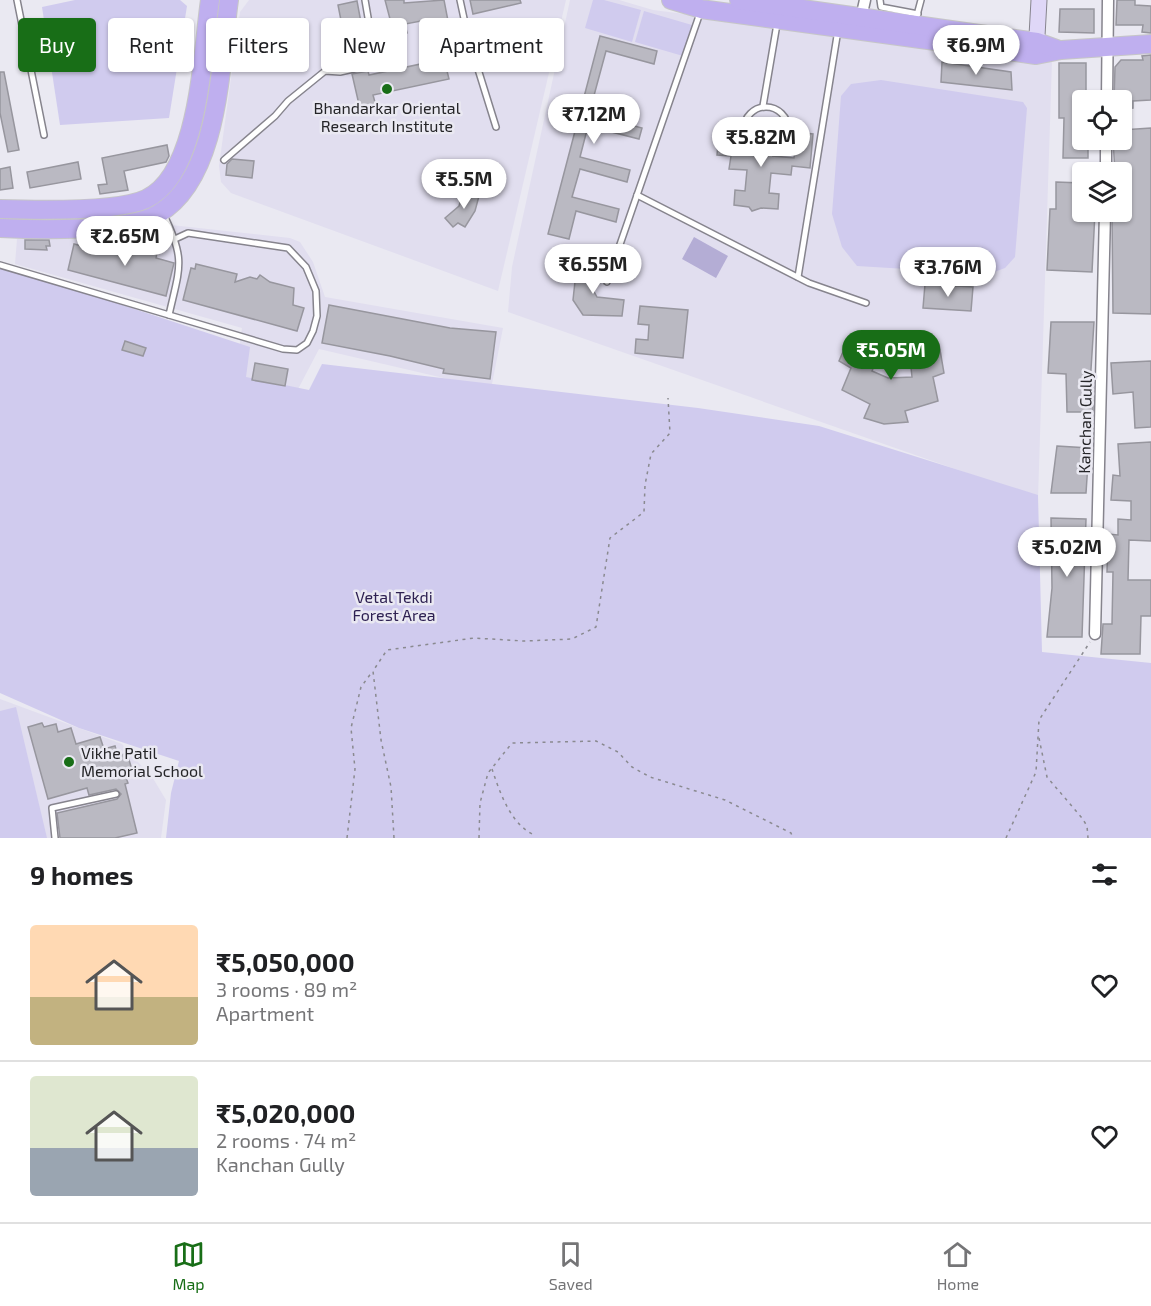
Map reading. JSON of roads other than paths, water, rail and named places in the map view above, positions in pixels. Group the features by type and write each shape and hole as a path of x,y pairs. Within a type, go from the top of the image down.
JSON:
{"main road":[{"path":"0,209 125,205 148,198 167,183 178,167 189,139 210,0"},
{"path":"0,228 111,226 142,221 162,211 181,195 194,177 205,152 211,128 229,0"},
{"path":"670,0 702,9 777,20 1037,49 1108,49 1151,44"},
{"path":"745,1 863,9 1037,49"}],"street":[{"path":"1037,49 1039,0"},
{"path":"1107,90 1108,0"},
{"name":"Kanchan Gully","path":"1095,634 1105,222"}],"lane":[{"path":"17,0 44,135"},
{"path":"224,160 288,101 325,71 340,72 376,64 365,0"},
{"path":"460,0 468,38 495,127"},
{"path":"880,0 881,7 917,20 921,0"},
{"path":"607,282 702,9"},
{"path":"763,106 777,20"},
{"path":"798,277 838,28"},
{"path":"763,106 771,107 783,115 788,130 782,144 768,151 753,147 748,142 743,127 749,113 763,106"},
{"path":"637,195 798,277 866,303"},
{"path":"162,211 175,238 180,262 169,315"},
{"path":"0,265 283,349 297,350 307,343 316,316 316,291 306,267 288,248 188,233 175,238"},
{"path":"55,838 52,808 116,794"}],"place":[{"name":"Bhandarkar Oriental Research Institute","path":"387,89"},
{"name":"Vikhe Patil Memorial School","path":"69,762"}],"park label":[{"name":"Vetal Tekdi Forest Area","path":"394,606"}]}
